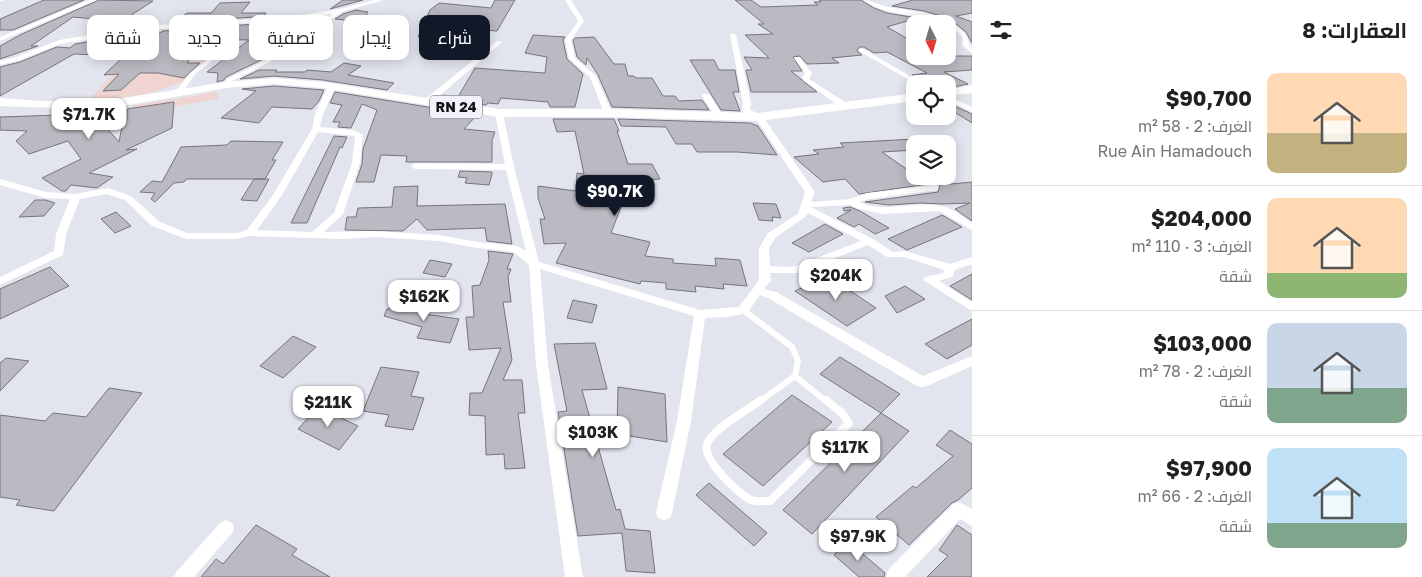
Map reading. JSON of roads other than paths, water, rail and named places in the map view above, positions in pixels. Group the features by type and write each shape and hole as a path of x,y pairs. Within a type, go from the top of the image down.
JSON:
{"main road":[{"name":"RN 24","path":"0,102 83,105 226,85 274,81 332,86 499,113 608,113 759,117 906,98"},
{"path":"956,92 972,89"}],"street":[{"path":"0,39 94,0"},
{"path":"0,63 18,59 59,42 147,28 288,19 340,11 380,0"},
{"path":"568,0 581,21 568,40 572,59 593,76 608,113"},
{"path":"866,0 878,6 939,18 956,24 964,30 968,40 966,46 972,51"},
{"path":"226,85 229,80 266,62 340,11"},
{"path":"0,182 46,195 76,197 108,191 128,198 156,224 186,236 238,236 249,233 375,234 439,238 518,249 534,264 700,314 727,313 743,310 765,280 764,248 772,235 802,216 810,192 759,117 746,111 747,103 734,35"},
{"path":"427,102 499,42"},
{"path":"862,50 906,75"},
{"path":"797,58 809,73 805,78 806,80 845,106"},
{"path":"178,93 193,73 210,60"},
{"path":"249,233 277,196 316,129 319,114 332,86"},
{"path":"706,96 720,116"},
{"path":"956,102 972,110"},
{"path":"499,113 510,168 534,264 542,365 574,577"},
{"path":"314,235 338,214 356,163 359,135 353,132 316,129"},
{"path":"415,166 510,168"},
{"path":"806,206 852,202 867,196 935,188"},
{"path":"901,193 919,208"},
{"path":"0,281 59,253 60,234 76,197"},
{"path":"852,202 880,212 941,208 963,224 972,227"},
{"path":"806,206 891,255 905,254 950,268 972,260"},
{"path":"764,269 794,271 868,241"},
{"path":"950,268 948,275 929,280 972,307"},
{"path":"758,291 772,295 922,382 972,361"},
{"path":"664,514 684,420 700,314"},
{"path":"894,576 960,509 972,518"},
{"path":"183,577 226,528"}],"lane":[{"path":"743,310 792,347 798,361 795,376 715,433 707,445 708,458 738,491 753,501 770,501 849,423 842,413 795,376"}]}
